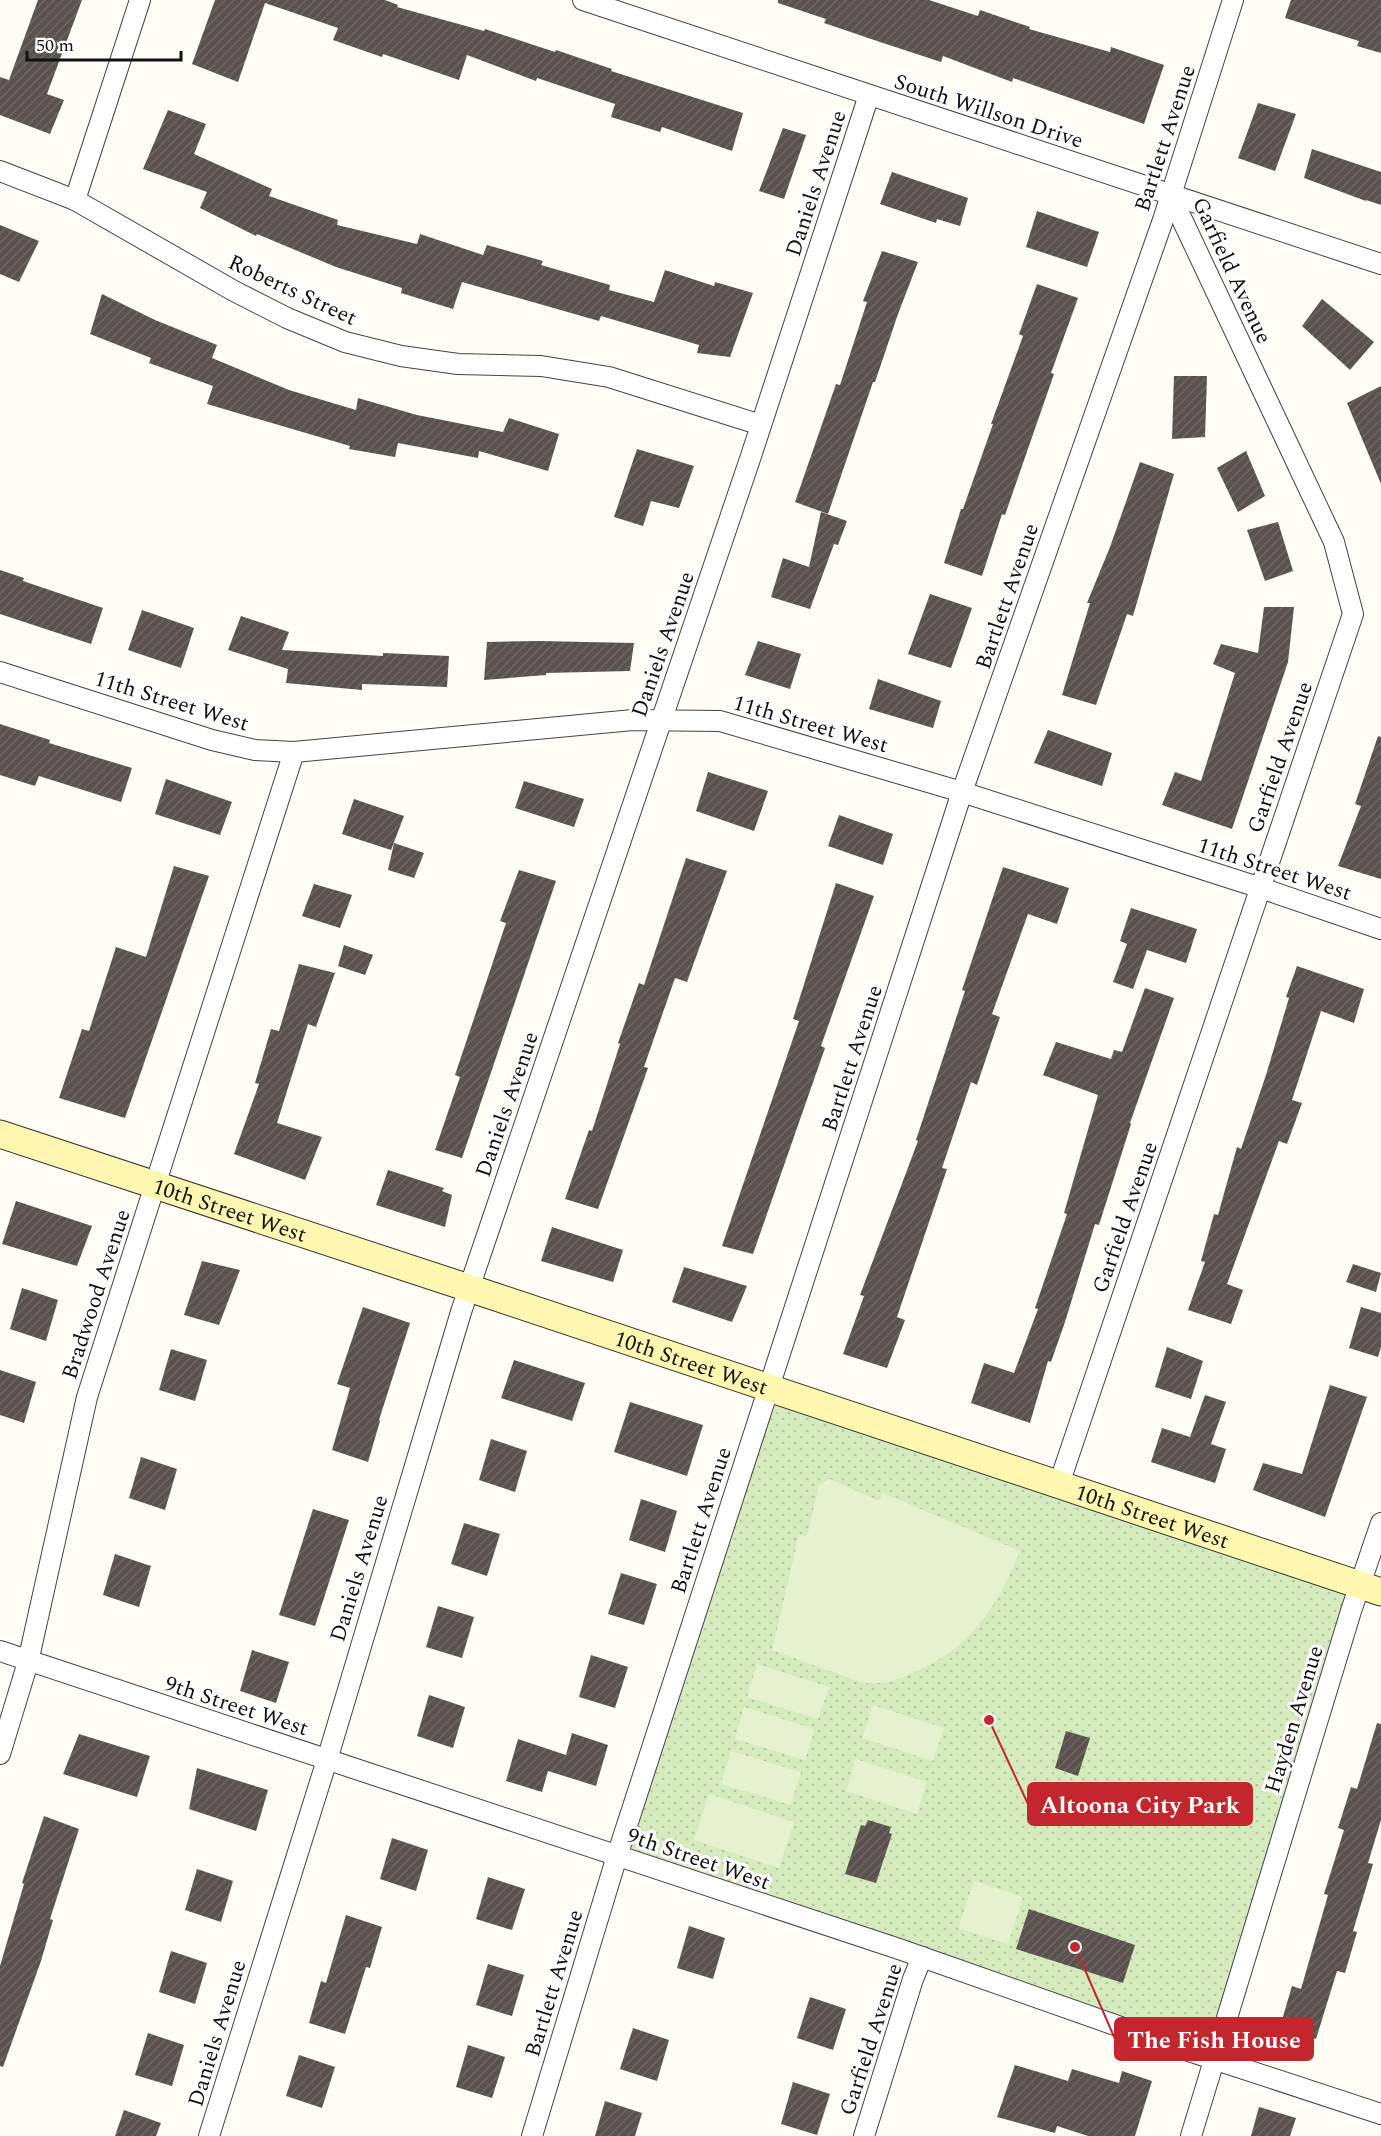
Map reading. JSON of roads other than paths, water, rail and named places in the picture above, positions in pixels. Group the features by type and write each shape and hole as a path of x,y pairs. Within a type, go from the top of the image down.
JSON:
{"street":[{"path":"75,200 140,0"},
{"name":"South Willson Drive","path":"583,0 1381,264"},
{"name":"Bartlett Avenue","path":"532,2136 617,1856 962,792 1171,196 1233,0"},
{"name":"Daniels Avenue","path":"209,2136 327,1760 470,1288 761,425 869,95"},
{"name":"Roberts Street","path":"0,171 75,200 234,291 287,318 345,342 401,356 458,364 542,366 609,377 761,425"},
{"name":"Garfield Avenue","path":"1059,1484 1353,614 1334,542 1171,196"},
{"name":"11th Street West","path":"0,672 212,740 255,750 294,752 633,720 720,721 962,792 1381,928"},
{"name":"Bradwood Avenue","path":"0,1754 28,1662 87,1397 294,752"},
{"name":"10th Street West","path":"0,1134 470,1288 1371,1589"},
{"name":"Hayden Avenue","path":"1191,2136 1351,1611 1371,1589 1381,1523"},
{"name":"9th Street West","path":"0,1652 922,1957 1215,2060 1381,2114"},
{"name":"Garfield Avenue","path":"864,2136 922,1957"}],"place":[{"name":"Altoona City Park","path":"989,1720"},
{"name":"The Fish House","path":"1075,1947"}]}
